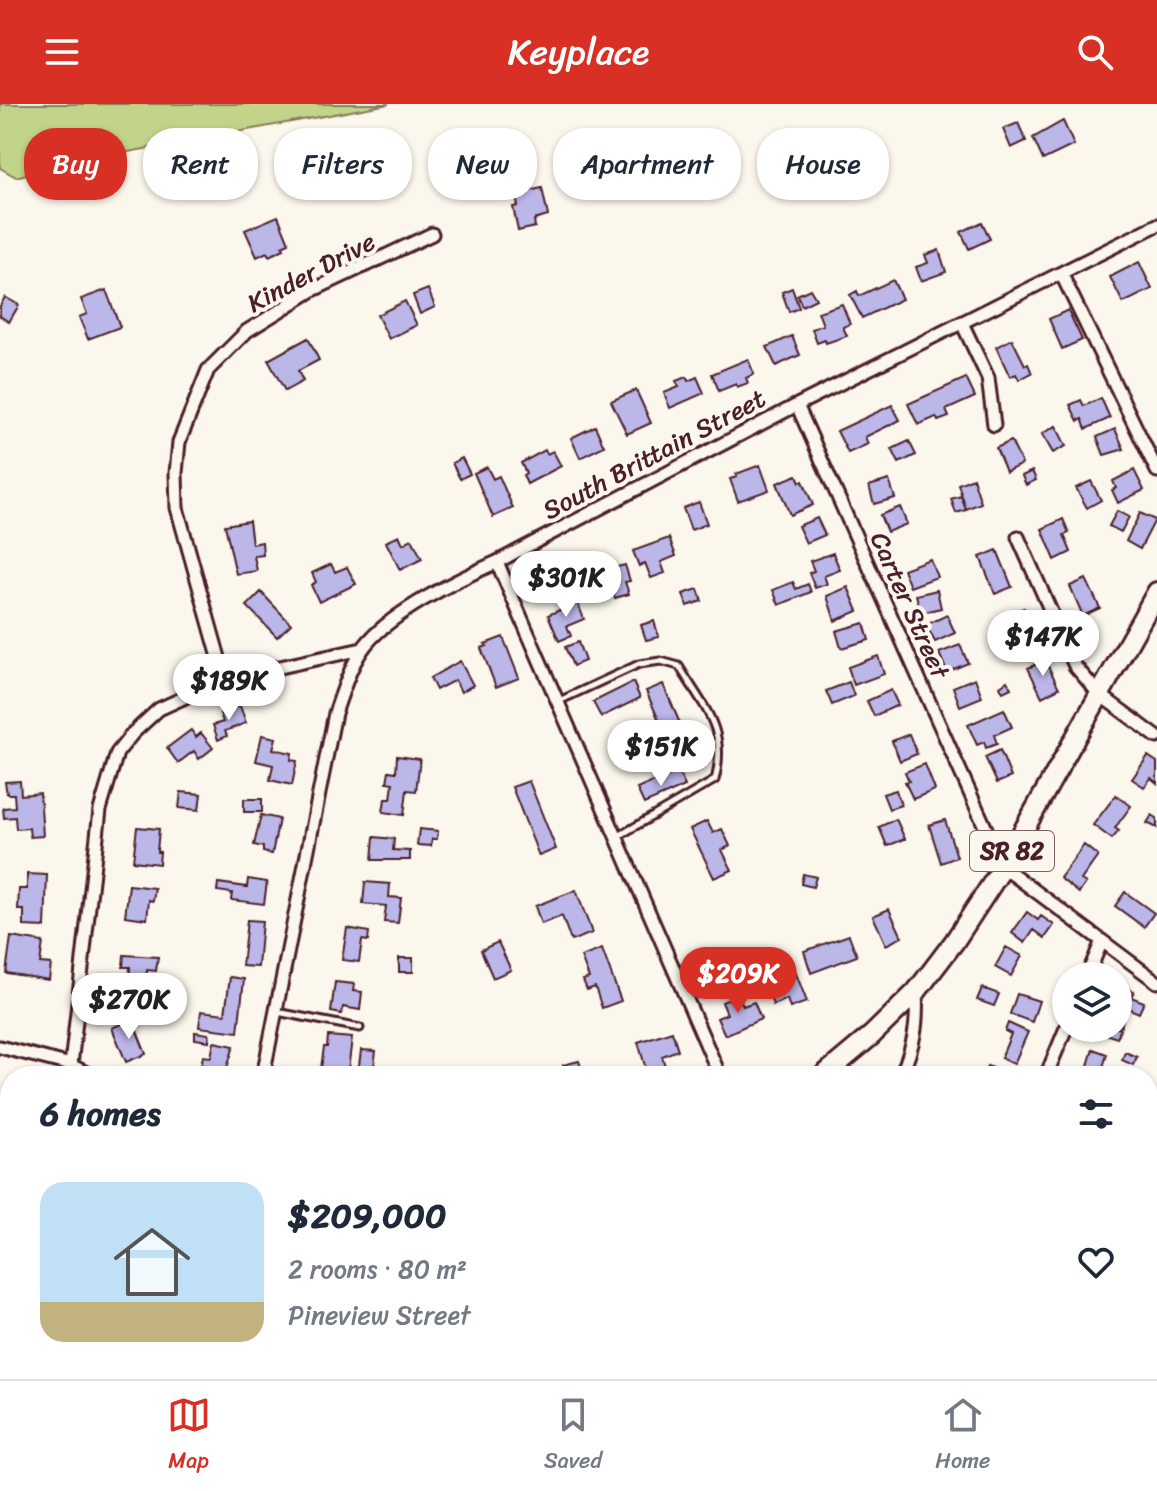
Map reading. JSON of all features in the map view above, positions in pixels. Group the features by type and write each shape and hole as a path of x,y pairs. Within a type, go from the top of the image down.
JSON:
{"main road":[{"name":"SR 82","path":"835,1066 916,992 954,942 1003,867 1157,592"}],"street":[{"name":"South Brittain Street","path":"265,1066 335,713 349,673 375,633 447,585 1157,225"},
{"name":"Kinder Drive","path":"225,679 177,508 179,442 208,370 247,331 313,290 432,234"},
{"path":"1061,273 1157,471"},
{"path":"962,323 988,378 994,425"},
{"name":"Carter Street","path":"797,405 1003,867 1157,982"},
{"path":"1018,537 1075,666 1099,694 1157,737"},
{"path":"497,562 716,1066"},
{"path":"0,1047 71,1065 100,810 117,753 133,733 159,709 225,679 362,649"},
{"path":"1093,962 1102,941"},
{"path":"905,1066 915,1041 918,1020 916,992"},
{"path":"1050,1066 1060,1042"}],"lane":[{"path":"557,702 639,664 661,661 679,666 718,731 720,760 715,780 616,838"},
{"path":"276,1012 360,1028"}],"green space":[{"path":"0,104 389,104 258,128 143,128 143,149 127,152 127,128 24,128 24,175 16,177 0,168"}],"building":[{"path":"1063,121 1074,145 1043,160 1033,138"},
{"path":"1018,123 1026,141 1011,148 1003,129"},
{"path":"542,188 548,216 534,220 535,227 518,231 513,207 518,206 516,200 537,200 537,189"},
{"path":"278,216 289,243 269,256 267,252 257,257 245,230"},
{"path":"982,222 990,239 969,249 961,232"},
{"path":"939,250 946,272 921,281 916,267 928,263 925,255"},
{"path":"1139,262 1152,289 1123,303 1110,277"},
{"path":"893,280 902,299 862,318 850,295 857,291 859,296"},
{"path":"792,288 799,308 789,312 782,292"},
{"path":"428,289 435,307 420,314 413,295"},
{"path":"810,289 816,299 802,306 797,295"},
{"path":"106,290 120,327 88,339 79,317 87,314 81,299"},
{"path":"5,297 19,305 9,322 0,316 0,306"},
{"path":"405,301 417,325 389,339 377,315"},
{"path":"842,304 850,324 843,327 847,336 817,343 812,329 823,325 818,312"},
{"path":"1068,310 1082,340 1062,349 1049,319"},
{"path":"792,336 800,355 776,366 767,347"},
{"path":"308,338 319,360 298,371 303,381 285,391 268,360"},
{"path":"1012,339 1032,373 1019,380 1016,374 1010,377 996,347"},
{"path":"748,359 754,374 746,378 748,383 719,391 712,374"},
{"path":"686,377 688,381 697,377 704,393 670,408 664,393 679,387 676,381"},
{"path":"966,378 975,397 946,410 949,417 938,421 936,417 918,425 908,404"},
{"path":"636,390 651,423 627,434 611,401"},
{"path":"1101,398 1110,418 1086,429 1070,405 1081,400 1084,406"},
{"path":"892,405 900,420 865,437 868,444 848,453 837,431"},
{"path":"595,426 604,446 580,458 571,438"},
{"path":"1056,426 1066,446 1053,453 1042,434"},
{"path":"1115,429 1124,449 1104,455 1097,437"},
{"path":"909,441 916,455 899,463 892,449"},
{"path":"1011,441 1022,464 1006,472 996,448"},
{"path":"545,450 547,454 553,451 561,466 527,484 521,463"},
{"path":"462,458 470,474 460,479 452,463"},
{"path":"760,465 769,490 738,501 730,479"},
{"path":"487,467 493,479 499,476 513,508 493,517 474,473"},
{"path":"1134,470 1144,490 1118,503 1112,490 1116,488 1113,481"},
{"path":"1032,471 1036,480 1026,485 1022,476"},
{"path":"797,475 800,482 803,481 813,505 790,515 777,483"},
{"path":"973,478 981,503 966,509 958,484"},
{"path":"889,480 895,498 874,504 869,486"},
{"path":"1091,481 1101,500 1087,508 1076,488"},
{"path":"961,496 966,510 956,513 951,499"},
{"path":"699,502 707,524 691,530 683,508"},
{"path":"900,507 907,524 887,532 880,515"},
{"path":"1117,511 1129,517 1121,532 1109,526"},
{"path":"1140,513 1155,520 1140,549 1126,541"},
{"path":"817,518 825,535 806,543 798,526"},
{"path":"1063,519 1069,533 1064,535 1071,552 1055,560 1042,529"},
{"path":"249,521 252,544 262,542 263,555 254,556 257,571 236,574 225,525"},
{"path":"399,535 403,544 412,539 422,559 400,570 386,542"},
{"path":"669,538 676,556 661,562 665,573 651,578 645,563 639,566 633,551"},
{"path":"997,550 1012,587 995,594 980,557"},
{"path":"833,553 840,570 824,576 827,584 815,588 809,573 814,571 810,561"},
{"path":"930,559 937,577 910,587 903,569"},
{"path":"331,564 335,572 347,567 356,584 319,602 311,585 316,582 312,573"},
{"path":"625,565 630,581 625,582 629,594 615,598 612,590 595,596 588,575"},
{"path":"1086,579 1100,608 1083,616 1070,586"},
{"path":"793,582 796,589 808,584 811,592 779,605 773,590"},
{"path":"848,587 858,611 835,621 827,596"},
{"path":"698,589 702,601 687,606 683,594"},
{"path":"937,590 941,608 921,613 916,595"},
{"path":"261,592 291,624 277,637 247,606"},
{"path":"576,599 584,619 567,626 571,636 559,641 548,615 562,609 560,605"},
{"path":"1024,608 1035,640 1018,646 1007,614"},
{"path":"947,615 955,633 935,642 926,625"},
{"path":"654,621 659,637 646,640 641,625"},
{"path":"864,623 869,640 841,648 836,631"},
{"path":"503,637 519,678 496,687 481,648"},
{"path":"578,642 585,661 573,666 565,647"},
{"path":"960,645 968,663 947,672 939,653"},
{"path":"878,656 884,674 854,685 848,667"},
{"path":"1045,660 1059,688 1042,697 1028,668"},
{"path":"460,661 473,685 461,692 455,680 436,690 430,678"},
{"path":"975,678 982,697 960,706 953,687"},
{"path":"1007,681 1011,688 1003,692 1000,686"},
{"path":"633,682 640,698 601,717 593,702"},
{"path":"849,682 854,696 832,705 826,691"},
{"path":"663,684 697,763 681,770 646,691"},
{"path":"891,690 898,705 874,716 867,701"},
{"path":"240,706 246,723 225,731 227,736 218,740 213,725 223,722 220,713"},
{"path":"1004,709 1012,727 994,735 997,744 986,748 984,742 977,745 968,725"},
{"path":"191,730 196,737 201,733 213,748 199,759 194,751 178,763 167,748"},
{"path":"909,734 917,754 900,761 892,741"},
{"path":"262,735 276,738 273,749 292,753 291,760 297,761 292,785 270,780 273,765 256,761"},
{"path":"1000,750 1011,777 997,783 985,757"},
{"path":"397,756 420,759 416,791 407,790 404,815 383,812 385,799 391,799 393,783 387,782 389,771 396,772"},
{"path":"1148,756 1157,762 1157,783 1151,778 1144,787 1132,779"},
{"path":"925,764 935,790 913,799 905,782 909,781 905,772"},
{"path":"678,771 685,786 644,804 637,789"},
{"path":"20,781 21,795 40,793 43,836 30,837 29,828 16,829 15,817 4,818 3,808 15,807 14,794 7,794 5,782"},
{"path":"529,781 556,849 539,856 512,787"},
{"path":"896,790 901,805 889,809 883,794"},
{"path":"181,792 201,794 199,810 179,808"},
{"path":"1116,795 1131,806 1115,828 1119,831 1112,839 1093,825"},
{"path":"244,799 262,799 262,812 244,812"},
{"path":"261,815 279,819 272,854 254,845"},
{"path":"1152,815 1157,818 1157,828 1147,823"},
{"path":"896,819 905,839 887,846 879,827"},
{"path":"945,820 957,857 941,863 929,825"},
{"path":"707,821 713,833 722,829 730,846 722,850 732,870 714,878 690,829"},
{"path":"137,827 159,829 159,864 133,861"},
{"path":"419,829 438,831 437,839 432,839 431,846 417,845"},
{"path":"374,837 394,839 393,850 410,851 410,860 372,860"},
{"path":"1084,845 1098,856 1081,880 1086,883 1079,893 1060,878"},
{"path":"27,874 47,875 45,927 24,926 24,910 18,910 19,889 27,889"},
{"path":"803,874 816,877 813,887 801,884"},
{"path":"248,879 267,882 264,904 231,900 232,893 217,891 218,883 247,887"},
{"path":"365,882 390,884 389,897 401,898 398,923 384,922 386,906 363,904"},
{"path":"129,885 155,888 153,901 149,900 147,919 125,916"},
{"path":"576,890 592,933 571,941 562,916 541,924 535,906"},
{"path":"1125,892 1154,913 1144,927 1115,906"},
{"path":"889,909 902,937 886,945 873,916"},
{"path":"1027,912 1038,920 1041,916 1054,925 1045,938 1034,930 1025,943 1012,933"},
{"path":"247,920 262,921 258,967 242,966"},
{"path":"347,928 369,932 368,941 362,940 359,962 342,960"},
{"path":"849,935 857,956 811,973 804,951"},
{"path":"11,937 43,942 40,963 51,964 49,980 6,973"},
{"path":"498,942 511,970 493,978 481,950"},
{"path":"1006,947 1022,956 1011,976 995,967"},
{"path":"602,949 621,1001 602,1008 595,987 587,990 583,980 589,978 581,957"},
{"path":"124,955 158,957 156,971 147,970 146,979 155,980 154,991 136,990 136,985 129,984 130,967 123,967"},
{"path":"399,958 413,958 413,972 399,972"},
{"path":"790,958 807,1002 790,1008 787,999 773,1005 766,986 772,984 765,967"},
{"path":"230,977 244,979 238,1032 199,1027 201,1011 225,1014"},
{"path":"335,982 354,984 353,991 362,992 360,1010 343,1007 342,1014 331,1012"},
{"path":"982,988 999,994 994,1006 977,1000"},
{"path":"1017,994 1039,1001 1032,1022 1010,1014"},
{"path":"739,995 743,1006 754,1002 761,1019 725,1035 717,1018 727,1014 722,1002"},
{"path":"1132,997 1144,1002 1139,1013 1132,1010"},
{"path":"132,1019 146,1054 126,1062 112,1028"},
{"path":"1008,1023 1028,1032 1014,1064 1001,1058 1011,1034 1005,1031"},
{"path":"672,1031 678,1050 662,1056 665,1066 645,1066 638,1042"},
{"path":"195,1032 209,1034 209,1041 195,1039"},
{"path":"328,1036 352,1038 349,1066 321,1066 324,1047 327,1047"},
{"path":"214,1042 234,1046 228,1066 201,1065 203,1056 211,1057"},
{"path":"1093,1049 1107,1054 1103,1066 1088,1066"},
{"path":"361,1050 376,1051 374,1066 359,1066"},
{"path":"1125,1052 1137,1057 1133,1065 1122,1060"},
{"path":"579,1061 581,1066 563,1066"}]}
